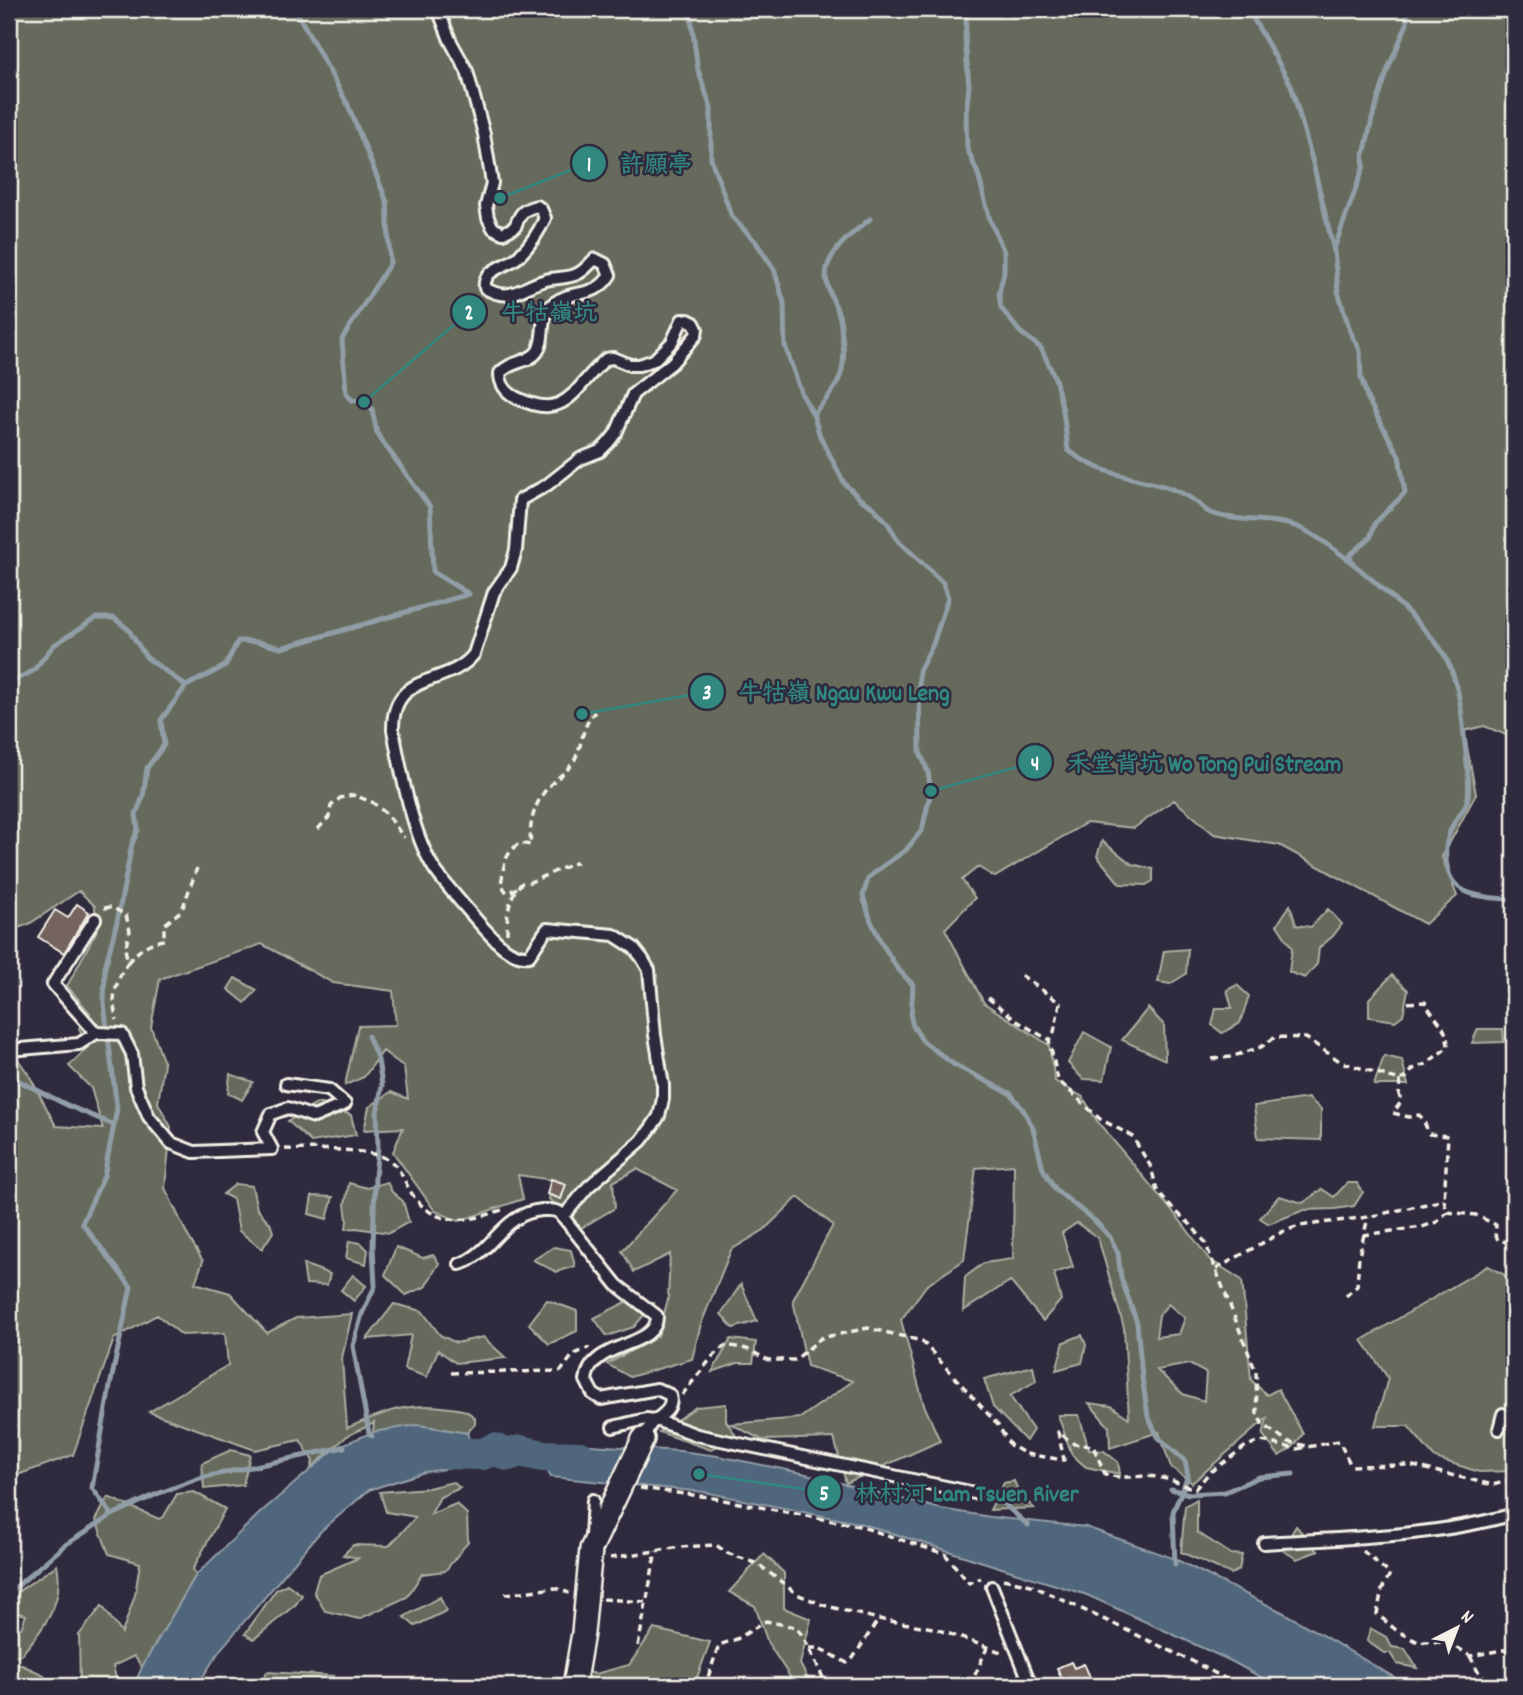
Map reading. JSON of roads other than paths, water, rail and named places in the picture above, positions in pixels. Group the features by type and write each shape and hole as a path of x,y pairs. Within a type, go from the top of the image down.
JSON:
{"street":[{"path":"574,1686 594,1547 643,1439"}],"lane":[{"path":"438,9 450,40 465,65 484,134 492,183 486,206 493,228 503,233 515,227 520,213 525,209 537,206 545,218 539,231 520,256 488,275 484,282 485,288 497,296 516,293 546,280 581,272 595,259 605,264 610,275 604,284 593,291 554,302 545,314 539,350 531,358 504,368 500,373 503,387 509,394 525,402 557,407 569,399 606,359 639,365 654,360 667,349 682,320 694,323 697,329 696,335 672,363 633,394 616,433 600,451 580,459 547,485 520,500 516,550 511,568 494,593 474,654 460,666 420,681 397,702 392,717 414,820 432,863 471,914 507,950 522,957 528,956 547,929 614,935 634,948 649,970 663,1085 659,1116 641,1141 588,1187 564,1217"},
{"path":"95,919 53,984 99,1033"},
{"path":"9,1050 79,1044 99,1033 119,1034 132,1054 136,1087 149,1117 171,1143 194,1152 272,1149 263,1132 271,1114 288,1108 314,1118 345,1104 329,1090 286,1084"},
{"path":"460,1264 473,1259 500,1230 521,1215 554,1210 564,1217 617,1285 657,1316 656,1326 652,1330 634,1342 598,1357 589,1368 586,1380 593,1394 601,1399 657,1389 670,1395 669,1409 650,1425 643,1439"},
{"path":"1499,1429 1503,1414 1514,1423"},
{"path":"613,1427 646,1419 656,1420 697,1435 975,1493"},
{"path":"593,1500 594,1547"},
{"path":"1264,1543 1348,1538 1482,1523 1514,1514"},
{"path":"992,1587 1031,1686"}],"water":[{"path":"418,1425 467,1433 474,1454 459,1467 425,1472 369,1490 321,1531 220,1650 197,1686 134,1686 142,1667 196,1575 261,1512 337,1447 373,1432"},
{"path":"547,1442 718,1456 802,1473 941,1509 1086,1527 1175,1559 1284,1613 1409,1686 1277,1686 1231,1661 1087,1595 863,1524 704,1492 551,1477 538,1456"}],"waterway":[{"path":"295,9 348,105 387,202 390,263 342,339 346,393 352,400 364,402 372,409 377,433 430,507 433,572 469,594 281,648 258,642 238,641 225,666 186,686 161,720 164,745 147,768 143,797 136,814 138,830 132,844 105,967 104,1004 117,1109 104,1176 82,1223 131,1287 92,1488 112,1515 200,1478 344,1447"},
{"path":"687,9 691,18 698,70 711,108 711,159 732,217 755,241 774,269 784,303 785,346 820,436 844,483 860,499 873,507 887,522 898,540 943,583 948,598 933,644 919,671 920,752 928,772 931,791 922,830 906,850 868,879 863,896 881,942 897,968 913,985 911,1018 923,1041 953,1064 1011,1094 1033,1128 1043,1169 1056,1190 1096,1222 1110,1237 1118,1253 1121,1278 1137,1323 1148,1416 1158,1437 1185,1461 1188,1476 1173,1512 1175,1564"},
{"path":"967,9 967,148 978,174 990,220 1004,252 1004,272 999,293 1001,308 1020,332 1041,348 1055,378 1068,450 1103,470 1177,491 1211,513 1232,518 1285,523 1310,533 1372,580 1429,634 1447,660 1456,685 1462,713 1468,776 1468,797 1447,839 1448,870 1452,879 1466,891 1484,897 1514,900"},
{"path":"1248,9 1291,85 1334,251 1338,291 1350,331 1360,350 1361,378 1368,400 1399,456 1405,493 1375,523 1370,538 1349,556 1353,563"},
{"path":"1334,249 1364,166 1363,159 1372,119 1388,69 1407,24 1407,9"},
{"path":"813,414 835,388 844,360 840,320 828,286 827,268 839,247 870,219"},
{"path":"9,683 33,671 54,645 96,618 114,618 128,629 146,657 186,686"},
{"path":"368,1036 378,1060 382,1085 377,1113 373,1247 375,1286 362,1314 353,1346 369,1433 372,1436"},
{"path":"9,1076 114,1125"},
{"path":"433,1453 483,1454 494,1449 508,1455 520,1451 543,1456 580,1457"},
{"path":"1171,1489 1189,1494 1225,1492 1259,1477 1293,1474"},
{"path":"996,1497 1028,1525"},
{"path":"9,1593 65,1545 112,1515"}],"place":[{"name":"許願亭","path":"500,198"},
{"name":"牛牯嶺坑","path":"364,402"},
{"name":"牛牯嶺 Ngau Kwu Leng","path":"582,714"},
{"name":"禾堂背坑 Wo Tong Pui Stream","path":"931,791"},
{"name":"林村河 Lam Tsuen River","path":"699,1474"}]}
